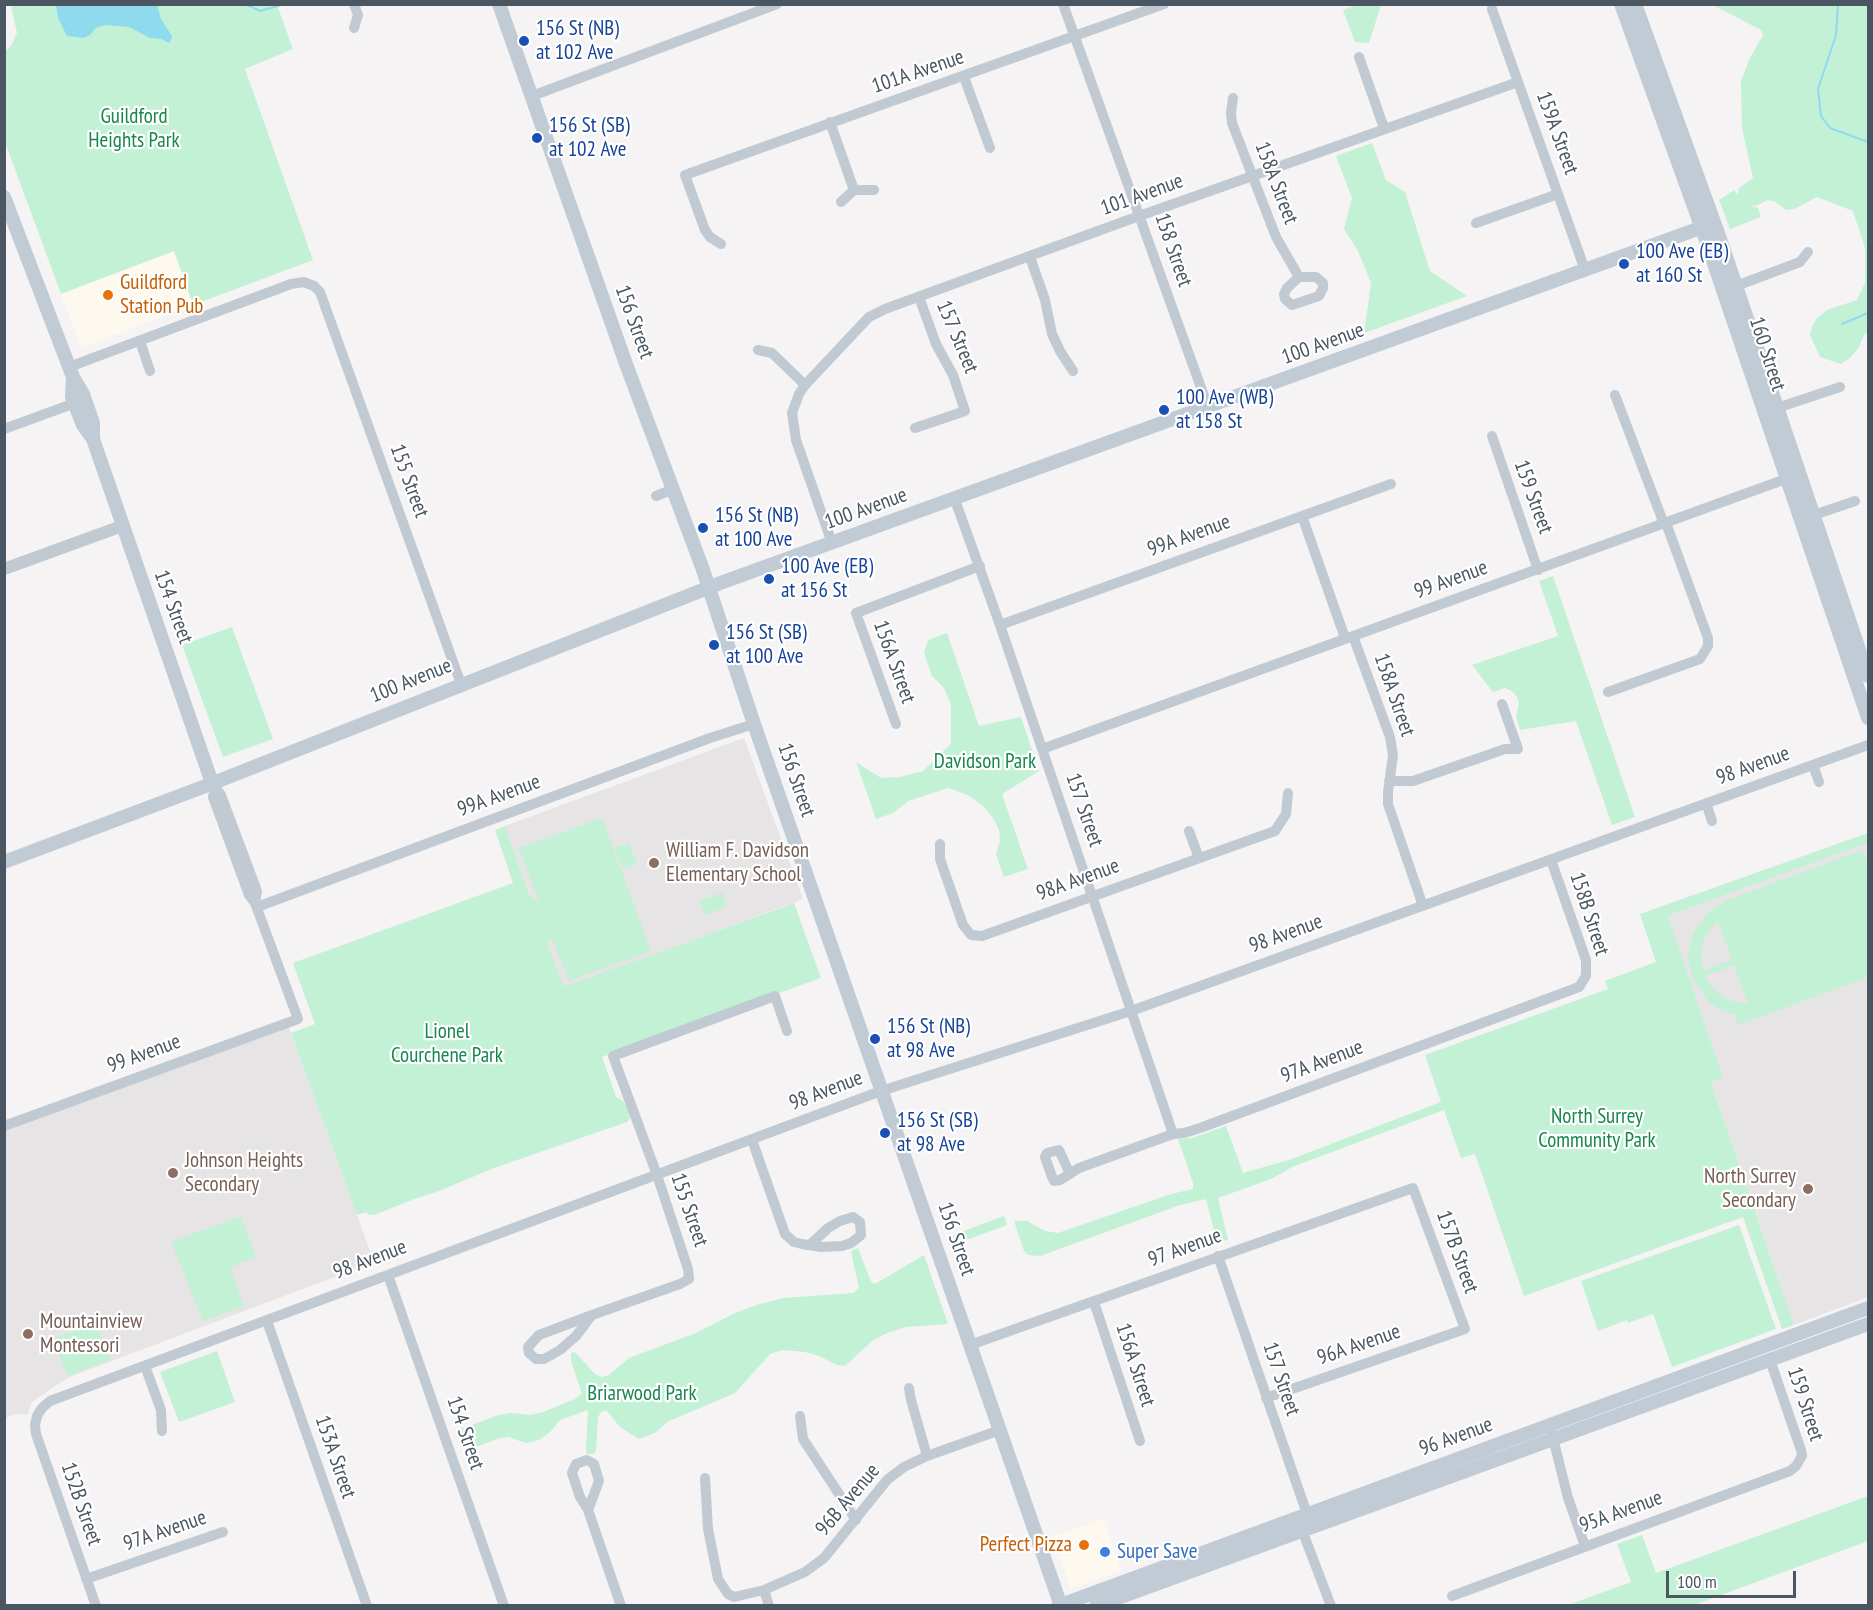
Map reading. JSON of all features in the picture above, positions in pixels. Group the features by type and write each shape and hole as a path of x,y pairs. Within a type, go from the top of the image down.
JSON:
{"main road":[{"name":"156 Street","path":"499,4 626,364 674,489 1060,1605"},
{"name":"160 Street","path":"1621,4 1708,225 1736,286 1777,408 1794,476 1814,515 1869,676"},
{"name":"160 Street","path":"1635,4 1794,476 1869,718"},
{"name":"154 Street","path":"4,197 93,423 93,439"},
{"name":"100 Avenue","path":"4,862 214,786 461,684 708,588 1708,225"},
{"name":"154 Street","path":"71,372 72,397 83,425 93,439 214,786"},
{"name":"96 Avenue","path":"1096,1605 1302,1530 1869,1308"},
{"name":"96 Avenue","path":"1060,1605 1368,1492 1869,1324"},
{"path":"1302,1530 1310,1520 1348,1506 1368,1492"}],"street":[{"path":"354,4 358,15 354,28"},
{"path":"532,96 777,4"},
{"name":"158 Street","path":"1064,4 1208,407"},
{"name":"101A Avenue","path":"721,244 710,237 705,230 685,175 1164,4"},
{"name":"159A Street","path":"1492,9 1585,270"},
{"path":"1359,57 1383,128"},
{"path":"964,77 990,148"},
{"name":"101 Avenue","path":"805,385 869,317 1383,128 1518,82"},
{"name":"158A Street","path":"1233,98 1230,113 1232,123 1276,237 1299,278"},
{"path":"830,122 854,190"},
{"path":"841,202 854,190 874,190"},
{"path":"1476,223 1558,194"},
{"path":"1736,286 1800,262 1808,252"},
{"path":"1030,257 1045,300 1053,334 1060,351 1073,371"},
{"name":"155 Street","path":"140,340 296,283 307,282 315,286 320,292 461,684"},
{"name":"157 Street","path":"915,428 965,411 953,375 936,344 919,297"},
{"path":"71,372 140,340 150,371"},
{"path":"758,350 772,353 805,385 793,407 791,418 794,433 832,543"},
{"path":"1777,408 1840,387"},
{"path":"1608,692 1700,659 1708,646 1708,638 1615,395"},
{"path":"4,429 75,403"},
{"name":"159 Street","path":"1492,436 1538,570"},
{"name":"99 Avenue","path":"1042,749 1117,725 1349,637 1794,476"},
{"name":"99A Avenue","path":"1000,625 1391,484"},
{"path":"656,496 674,489"},
{"name":"157 Street","path":"955,500 980,566 1173,1134"},
{"path":"1814,515 1855,501"},
{"name":"158A Street","path":"1302,516 1390,737 1393,755 1388,797 1390,813 1423,906"},
{"path":"4,568 122,525"},
{"name":"156A Street","path":"896,724 856,613 980,566"},
{"path":"1389,781 1413,781 1505,749 1518,749 1502,704"},
{"name":"99A Avenue","path":"256,905 710,738 754,724"},
{"name":"98 Avenue","path":"38,1414 50,1401 881,1091 1131,1011 1869,745"},
{"name":"98 Avenue","path":"1813,765 1819,782"},
{"name":"154 Street","path":"214,786 213,797 298,1018"},
{"name":"98A Avenue","path":"940,844 940,859 960,919 971,935 986,935 1275,831 1286,814 1288,793"},
{"name":"98 Avenue","path":"1706,803 1712,821"},
{"path":"1189,831 1198,858"},
{"name":"158B Street","path":"1551,860 1586,960 1587,972 1584,980"},
{"name":"97A Avenue","path":"1070,1174 1079,1168 1173,1134 1200,1128 1409,1049 1564,994 1579,987 1584,980"},
{"name":"155 Street","path":"592,1316 576,1336 560,1350 544,1359 536,1359 529,1353 528,1347 539,1335 680,1284 689,1278 657,1175 613,1056 775,996 787,1031"},
{"name":"99 Avenue","path":"4,1125 298,1018"},
{"path":"752,1140 785,1234 794,1242 810,1245"},
{"name":"97 Avenue","path":"970,1345 1413,1188"},
{"name":"157B Street","path":"1413,1188 1465,1329"},
{"name":"157 Street","path":"1218,1256 1306,1514"},
{"name":"154 Street","path":"388,1275 504,1605"},
{"name":"156A Street","path":"1094,1302 1140,1441"},
{"name":"153A Street","path":"267,1321 367,1605"},
{"name":"96A Avenue","path":"1266,1398 1465,1329"},
{"name":"159 Street","path":"1770,1359 1802,1450 1800,1461"},
{"path":"146,1366 161,1410 162,1431"},
{"path":"909,1388 910,1400 927,1456"},
{"name":"152B Street","path":"38,1414 35,1427 37,1437 96,1605"},
{"path":"800,1416 803,1439 856,1520"},
{"name":"96B Avenue","path":"764,1590 805,1572 819,1562 835,1546 892,1475 927,1456 1000,1430"},
{"path":"1552,1432 1568,1498 1585,1546"},
{"name":"95A Avenue","path":"1452,1596 1790,1471 1800,1461"},
{"path":"705,1478 708,1529 718,1579 728,1594 734,1597 764,1590 769,1605"},
{"path":"588,1510 621,1605"},
{"path":"1302,1530 1331,1605"},
{"name":"97A Avenue","path":"86,1579 223,1532"}],"shaded area":[{"path":"174,251 193,305 81,348 61,294"},
{"name":"William F. Davidson Elementary School","path":"744,738 803,899 564,988 505,826"},
{"name":"North Surrey Secondary","path":"1868,843 1868,1297 1794,1325 1711,1081 1723,1077 1668,916"},
{"name":"Johnson Heights Secondary","path":"287,1022 374,1262 67,1378 32,1402 27,1415 16,1414 5,1418 5,1131"},
{"path":"1103,1519 1121,1571 1071,1589 1052,1537"}],"green space":[{"path":"1360,4 1381,5 1369,43 1355,42 1343,10"},
{"name":"Guildford Heights Park","path":"11,5 277,5 293,49 245,69 313,260 193,305 174,251 61,294 5,142 5,51 11,46 17,33"},
{"path":"1713,5 1868,5 1868,332 1851,357 1841,364 1820,357 1810,335 1817,318 1827,310 1857,300 1865,283 1865,248 1853,211 1817,197 1794,209 1786,210 1774,201 1767,200 1756,206 1749,205 1758,208 1761,217 1730,229 1719,200 1734,190 1738,195 1739,188 1753,178 1742,128 1741,81 1749,60 1763,35 1761,30"},
{"path":"1372,143 1386,180 1405,192 1430,271 1467,296 1364,333 1371,283 1358,251 1344,229 1352,198 1336,156"},
{"path":"1553,576 1635,817 1612,825 1576,721 1520,730 1516,716 1519,703 1517,697 1505,688 1493,692 1472,665 1558,636 1539,581"},
{"path":"232,627 273,739 223,757 182,645"},
{"name":"Davidson Park","path":"947,633 979,726 1021,717 1039,771 1002,794 1028,869 1004,877 996,854 1000,841 999,830 984,807 968,795 948,788 908,801 893,813 876,819 856,762 881,778 900,777 923,771 951,744 951,705 944,688 932,676 924,653 928,640"},
{"name":"Lionel Courchene Park","path":"602,818 651,951 569,981 552,939 547,942 564,987 794,903 821,978 602,1057 616,1097 623,1101 629,1111 630,1118 627,1122 494,1168 377,1214 369,1215 366,1212 357,1215 291,1033 315,1024 293,963 513,883 495,830 505,826 530,896 539,902 519,848"},
{"name":"North Surrey Community Park","path":"1868,833 1868,843 1668,916 1723,1077 1711,1082 1794,1325 1782,1329 1743,1217 1524,1296 1475,1154 1461,1158 1444,1110 1292,1167 1271,1179 1218,1198 1228,1240 1217,1242 1206,1199 1180,1205 1040,1256 1028,1255 1024,1251 1014,1221 1027,1221 1045,1231 1058,1233 1171,1194 1193,1189 1178,1139 1192,1138 1226,1126 1243,1173 1289,1160 1441,1102 1425,1055 1608,989 1605,981 1656,962 1640,914"},
{"path":"629,843 637,864 623,869 615,848"},
{"path":"1862,850 1868,861 1868,977 1738,1025 1735,1015 1721,1010 1708,1001 1693,980 1688,959 1693,933 1709,911 1728,900","holes":["1718,921 1732,960 1703,970 1701,954 1703,943","1734,965 1748,1004 1723,997 1712,988 1705,976"]},
{"path":"722,893 727,907 704,915 699,901"},
{"path":"241,1216 256,1257 230,1267 244,1306 203,1321 171,1242"},
{"path":"1004,1216 1007,1225 953,1245 950,1236"},
{"path":"1739,1225 1776,1329 1672,1367 1653,1314 1628,1323 1627,1320 1598,1331 1581,1281"},
{"name":"Briarwood Park","path":"858,1248 871,1282 875,1284 924,1255 948,1324 906,1327 887,1333 872,1341 845,1366 805,1352 783,1350 770,1354 735,1393 667,1422 655,1433 639,1439 620,1427 606,1410 598,1417 596,1451 593,1454 587,1454 586,1448 588,1410 560,1420 539,1440 526,1443 508,1437 500,1438 465,1451 458,1430 499,1415 511,1413 530,1415 543,1412 582,1394 571,1361 571,1353 575,1352 595,1374 602,1377 609,1375 629,1358 696,1333 735,1313 757,1305 783,1298 853,1293 859,1288 851,1251"},
{"path":"96,1323 110,1360 67,1376 53,1338"},
{"path":"217,1351 235,1402 179,1422 160,1372"},
{"path":"1868,1496 1868,1541 1694,1605 1568,1605 1631,1582 1617,1544 1642,1535 1656,1573"}],"water":[{"path":"56,5 157,5 161,19 172,36 171,40 169,43 161,39 150,38 129,27 105,25 96,28 84,38 67,36 58,18"}],"waterway":[{"path":"245,4 260,11 285,4"},
{"path":"1838,4 1836,35 1818,89 1821,116 1830,128 1868,142"},
{"path":"1842,324 1868,313"}],"place":[{"name":"156 St (NB) at 102 Ave","path":"524,41"},
{"name":"156 St (SB) at 102 Ave","path":"537,138"},
{"name":"100 Ave (EB) at 160 St","path":"1624,264"},
{"name":"Guildford Station Pub","path":"108,295"},
{"name":"100 Ave (WB) at 158 St","path":"1164,410"},
{"name":"156 St (NB) at 100 Ave","path":"703,528"},
{"name":"100 Ave (EB) at 156 St","path":"769,579"},
{"name":"156 St (SB) at 100 Ave","path":"714,645"},
{"name":"William F. Davidson Elementary School","path":"654,863"},
{"name":"156 St (NB) at 98 Ave","path":"875,1039"},
{"name":"156 St (SB) at 98 Ave","path":"885,1133"},
{"name":"Johnson Heights Secondary","path":"173,1173"},
{"name":"North Surrey Secondary","path":"1808,1189"},
{"name":"Mountainview Montessori","path":"28,1334"},
{"name":"Perfect Pizza","path":"1084,1545"},
{"name":"Super Save","path":"1105,1552"}]}
